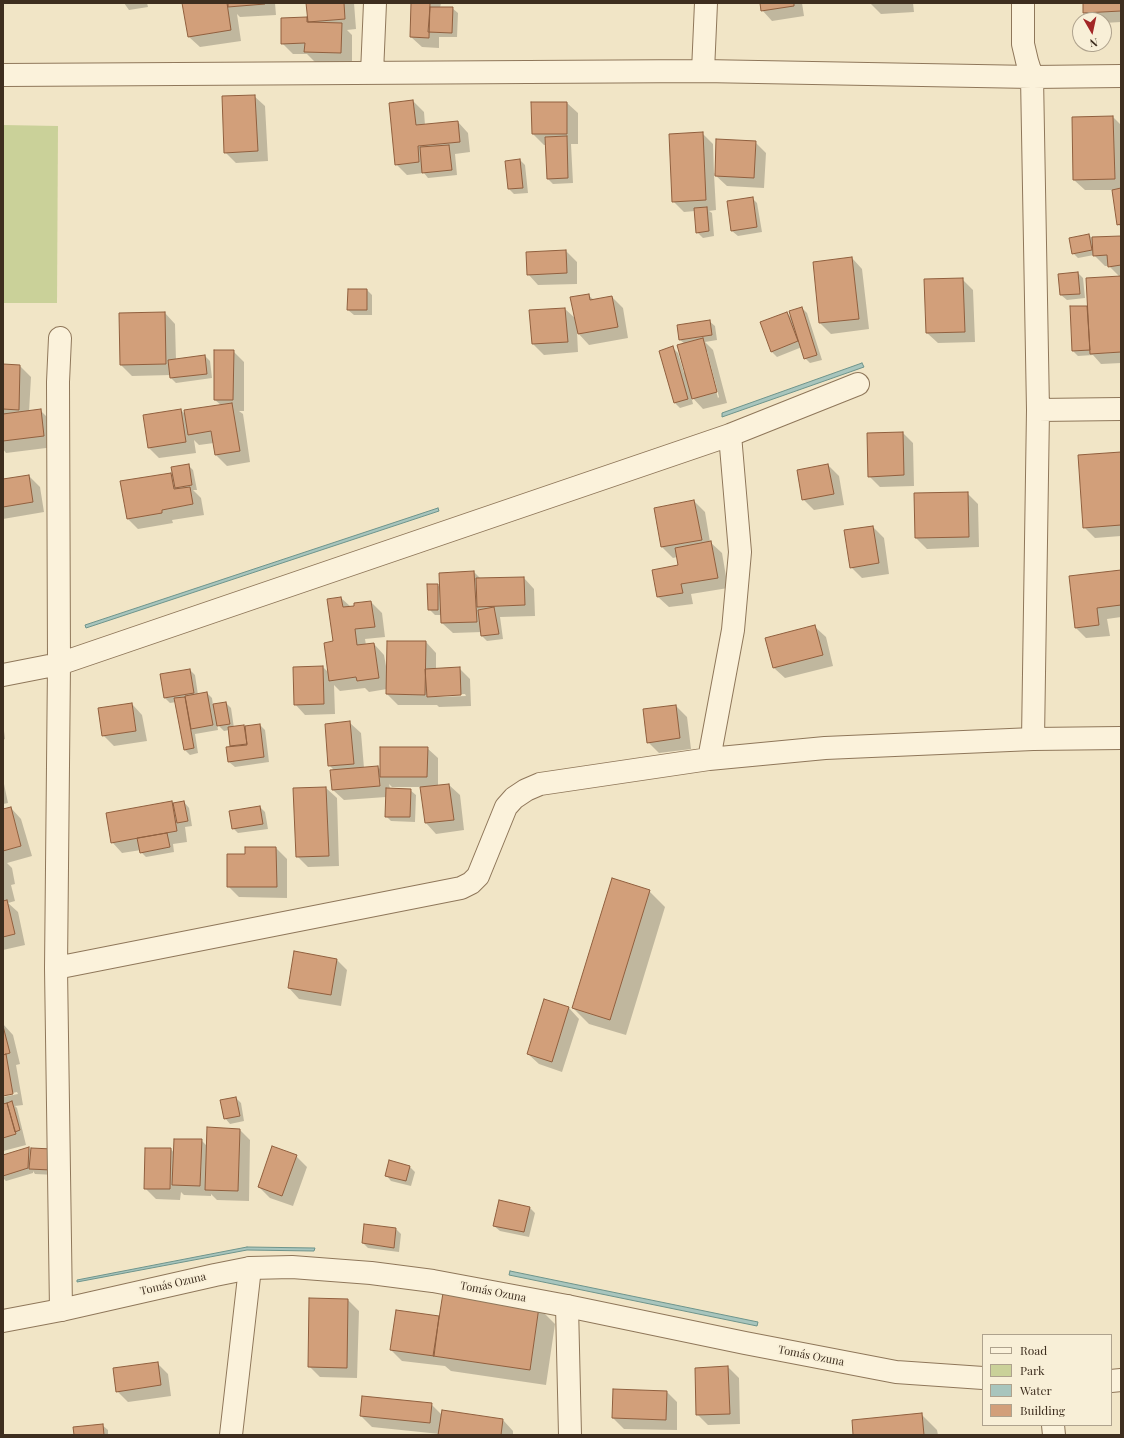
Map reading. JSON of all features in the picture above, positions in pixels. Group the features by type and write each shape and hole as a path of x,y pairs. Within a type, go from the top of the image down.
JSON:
{"street":[{"path":"372,73 374,3"},
{"path":"703,71 706,3"},
{"path":"1023,3 1023,44 1026,61 1032,77 1038,410 1033,739"},
{"path":"3,75 703,71 1032,77 1121,76"},
{"path":"60,338 58,382 59,664 56,968 61,1310"},
{"path":"3,675 59,664 730,435 858,384"},
{"path":"1038,410 1121,409"},
{"path":"708,759 733,630 740,552 730,435"},
{"path":"56,968 461,888 471,883 478,876 506,807 514,798 526,790 540,784 708,759 825,748 1033,739 1121,738"},
{"name":"Tomás Ozuna","path":"3,1321 61,1310 250,1268 292,1267 371,1273 433,1281 567,1306 745,1343 896,1372 982,1378"},
{"path":"231,1435 250,1268"},
{"path":"567,1306 570,1435"}],"green space":[{"path":"3,125 58,126 57,303 3,303"}],"water":[{"path":"862,363 864,367 722,417 722,413"},
{"path":"438,508 439,511 86,628 85,625"},
{"path":"247,1247 315,1248 314,1251 247,1250 77,1282 77,1280"},
{"path":"510,1271 758,1322 757,1326 509,1275"}],"building":[{"path":"182,3 227,3 231,30 188,37"},
{"path":"228,3 265,3 265,4 228,7"},
{"path":"306,3 344,3 345,19 308,22"},
{"path":"411,3 430,3 429,38 410,37"},
{"path":"760,3 794,3 794,6 761,11"},
{"path":"1083,3 1121,3 1121,11 1083,12"},
{"path":"430,7 453,7 452,33 428,32"},
{"path":"307,17 307,22 342,23 341,53 304,52 305,43 281,44 281,18"},
{"path":"255,95 258,151 224,153 222,96"},
{"path":"413,100 416,125 458,121 460,142 418,146 419,162 395,165 389,103"},
{"path":"531,102 567,102 567,134 532,134"},
{"path":"1113,116 1115,179 1073,180 1072,117"},
{"path":"703,132 706,200 672,202 669,134"},
{"path":"567,136 568,178 547,179 545,137"},
{"path":"716,139 756,141 754,178 715,176"},
{"path":"449,145 452,170 422,173 420,147"},
{"path":"520,159 523,188 508,189 505,161"},
{"path":"1121,188 1121,224 1117,225 1112,190"},
{"path":"753,197 757,227 731,231 727,201"},
{"path":"707,207 709,231 696,233 694,208"},
{"path":"1089,234 1092,250 1072,254 1069,238"},
{"path":"1121,236 1121,265 1108,267 1107,255 1093,256 1092,237"},
{"path":"566,250 567,273 527,275 526,252"},
{"path":"852,257 859,319 819,323 813,262"},
{"path":"1078,272 1080,294 1060,295 1058,274"},
{"path":"1121,276 1121,352 1090,354 1086,278"},
{"path":"963,278 965,332 926,333 924,279"},
{"path":"348,289 367,289 367,310 347,310"},
{"path":"589,294 590,300 612,296 618,327 578,334 570,297"},
{"path":"1070,306 1087,306 1090,350 1072,351"},
{"path":"802,307 817,355 804,359 789,311"},
{"path":"565,308 568,342 532,344 529,310"},
{"path":"165,312 166,364 120,365 119,313"},
{"path":"787,312 798,341 771,352 760,322"},
{"path":"710,320 712,335 679,340 677,325"},
{"path":"703,338 717,392 692,399 677,345"},
{"path":"673,346 688,399 674,403 659,351"},
{"path":"214,350 234,350 233,400 214,400"},
{"path":"205,355 207,374 170,378 168,360"},
{"path":"3,364 20,365 19,410 3,409"},
{"path":"232,403 240,451 215,455 211,431 188,435 184,410"},
{"path":"41,409 44,436 3,441 3,414"},
{"path":"181,409 186,442 148,448 143,415"},
{"path":"903,432 904,475 868,477 867,433"},
{"path":"1121,452 1121,525 1083,528 1078,455"},
{"path":"189,464 192,485 175,488 171,467"},
{"path":"828,464 834,494 802,500 797,470"},
{"path":"171,473 174,489 190,487 193,504 162,510 162,513 127,519 120,481"},
{"path":"29,475 33,502 3,507 3,479"},
{"path":"968,492 969,537 915,538 914,493"},
{"path":"694,500 702,540 661,547 654,508"},
{"path":"873,526 879,563 850,568 844,530"},
{"path":"711,541 718,578 681,584 683,593 657,597 652,570 678,565 675,548"},
{"path":"1121,570 1121,605 1097,608 1099,625 1075,628 1069,576"},
{"path":"474,571 477,622 441,623 439,573"},
{"path":"524,577 525,605 477,607 476,578"},
{"path":"427,584 438,584 438,610 428,610"},
{"path":"341,597 343,607 354,606 354,603 371,601 375,627 355,629 357,645 374,643 379,678 357,681 356,677 329,681 324,643 333,641 327,599"},
{"path":"494,607 499,634 481,636 478,610"},
{"path":"815,625 823,655 773,668 765,638"},
{"path":"387,641 426,641 425,695 386,694"},
{"path":"323,666 324,704 294,705 293,667"},
{"path":"460,667 461,695 427,697 425,669"},
{"path":"190,669 194,693 164,698 160,674"},
{"path":"207,692 213,725 191,729 185,696"},
{"path":"185,697 194,748 184,750 174,698"},
{"path":"226,702 230,724 217,726 213,704"},
{"path":"132,703 136,731 102,736 98,708"},
{"path":"676,705 680,738 647,743 643,709"},
{"path":"350,721 354,764 328,766 325,724"},
{"path":"260,724 264,757 228,762 226,747 247,745 245,726"},
{"path":"244,725 247,744 230,746 228,727"},
{"path":"380,747 428,747 427,777 380,777"},
{"path":"378,766 380,786 332,790 330,770"},
{"path":"449,784 454,820 425,823 420,787"},
{"path":"326,787 329,856 296,857 293,788"},
{"path":"386,788 411,789 410,817 385,817"},
{"path":"172,801 177,831 111,843 106,813"},
{"path":"184,801 188,821 177,823 173,803"},
{"path":"260,806 263,824 232,829 229,811"},
{"path":"11,807 21,846 3,851 3,809"},
{"path":"167,833 170,847 140,853 137,838"},
{"path":"245,847 276,847 277,887 227,887 227,854 245,854"},
{"path":"612,878 650,890 610,1020 572,1008"},
{"path":"7,900 15,934 3,937 3,901"},
{"path":"294,951 337,959 331,995 288,988"},
{"path":"544,999 569,1007 552,1062 527,1054"},
{"path":"3,1026 10,1053 3,1055"},
{"path":"6,1054 13,1094 3,1096 3,1055"},
{"path":"236,1097 240,1116 224,1119 220,1100"},
{"path":"12,1101 20,1130 15,1132 7,1103"},
{"path":"7,1103 16,1134 3,1138 3,1104"},
{"path":"207,1127 240,1129 238,1191 205,1190"},
{"path":"174,1139 202,1139 200,1186 172,1185"},
{"path":"272,1146 297,1155 282,1196 258,1187"},
{"path":"29,1147 28,1168 3,1176 3,1155"},
{"path":"31,1148 52,1149 51,1170 29,1169"},
{"path":"145,1148 171,1148 170,1189 144,1189"},
{"path":"389,1160 410,1166 406,1181 385,1176"},
{"path":"499,1200 530,1207 524,1232 493,1226"},
{"path":"364,1224 396,1228 394,1248 362,1243"},
{"path":"443,1293 539,1307 530,1370 433,1356"},
{"path":"309,1298 348,1299 347,1368 308,1367"},
{"path":"396,1310 439,1316 434,1356 390,1350"},
{"path":"158,1362 161,1385 116,1392 113,1368"},
{"path":"728,1366 730,1414 696,1415 695,1368"},
{"path":"613,1389 667,1391 666,1420 612,1418"},
{"path":"362,1396 432,1403 430,1423 360,1416"},
{"path":"442,1410 503,1419 501,1435 438,1435"},
{"path":"922,1413 924,1435 853,1435 852,1420"},
{"path":"103,1424 104,1435 74,1435 73,1427"}]}
